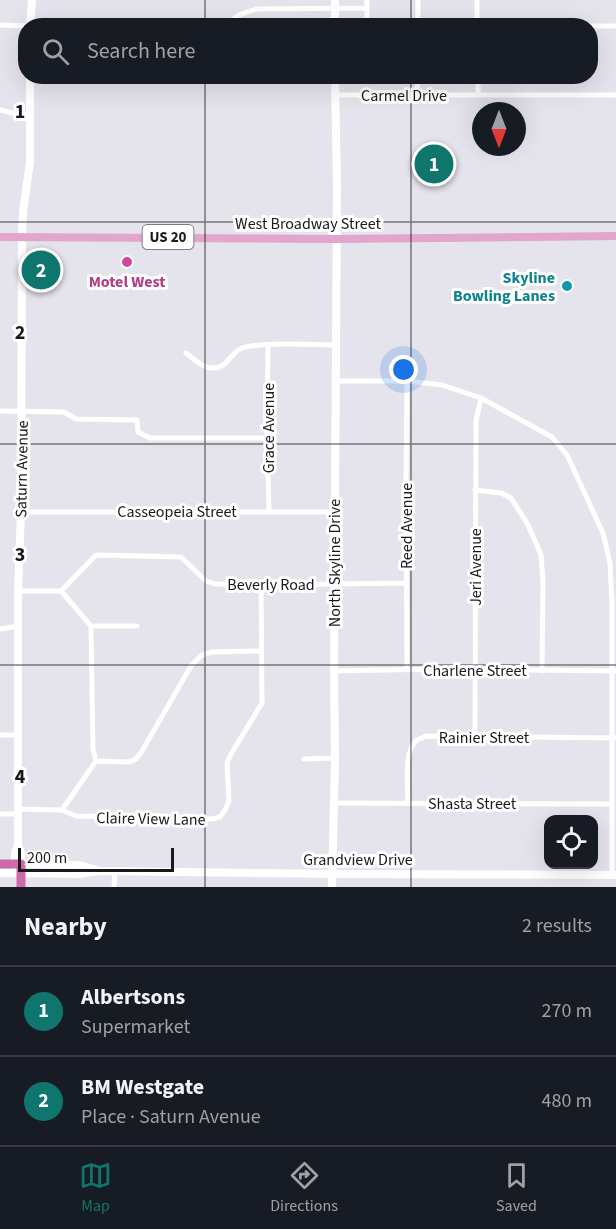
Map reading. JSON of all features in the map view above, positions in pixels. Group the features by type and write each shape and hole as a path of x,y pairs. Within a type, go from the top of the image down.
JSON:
{"highway":[{"name":"Grandview Drive","path":"0,864 18,868"},
{"path":"15,887 18,868"},
{"path":"18,868 21,887"}],"main road":[{"path":"29,18 32,0"},
{"name":"Saturn Avenue","path":"18,868 21,853 18,845 17,735 22,411 22,212 29,164 30,84"},
{"name":"North Skyline Drive","path":"332,887 335,759 334,512 337,188 335,84"},
{"name":"West Broadway Street","path":"0,237 336,239 616,236"},
{"name":"Grandview Drive","path":"0,873 18,868 79,874 115,871 614,875"}],"street":[{"path":"367,0 367,18"},
{"path":"418,0 418,18"},
{"path":"477,0 477,18"},
{"path":"236,18 256,9 335,4 367,8"},
{"path":"0,25 18,26"},
{"path":"598,26 616,26"},
{"path":"417,95 418,84"},
{"path":"478,84 478,95"},
{"name":"Carmel Drive","path":"335,95 616,94"},
{"path":"0,110 30,115"},
{"name":"Grace Avenue","path":"268,345 269,511"},
{"path":"186,353 213,369 222,367 239,349 254,346 335,345"},
{"path":"335,381 407,381 442,385 481,398 552,437 567,455 603,533 610,563 614,604 614,738 611,804 614,875"},
{"name":"Reed Avenue","path":"407,381 407,670"},
{"name":"Jeri Avenue","path":"475,736 476,421 481,398"},
{"path":"0,411 64,412 76,419 137,420 138,432 150,438 267,438"},
{"path":"475,490 501,493 511,498 527,523 541,555 542,671"},
{"name":"Casseopeia Street","path":"21,512 334,512"},
{"name":"Beverly Road","path":"61,591 96,555 181,556 206,581 215,584 406,583"},
{"name":"Claire View Lane","path":"0,814 62,810 76,816 212,819 220,817 229,801 227,763 262,703 261,585"},
{"path":"18,591 61,591 92,626 93,749 96,761 62,810"},
{"path":"0,630 18,626"},
{"path":"92,626 137,626"},
{"path":"96,761 129,762 136,759 191,666 202,655 212,652 262,651"},
{"name":"Charlene Street","path":"334,671 614,671"},
{"path":"0,735 17,735"},
{"name":"Rainier Street","path":"408,802 408,756 416,741 426,736 614,738"},
{"path":"304,759 335,759"},
{"name":"Shasta Street","path":"334,803 611,804"},
{"path":"114,887 115,871"}],"place":[{"name":"Albertsons","path":"434,164"},
{"name":"Motel West","path":"127,262"},
{"name":"BM Westgate","path":"41,270"},
{"name":"Skyline Bowling Lanes","path":"567,286"}]}
